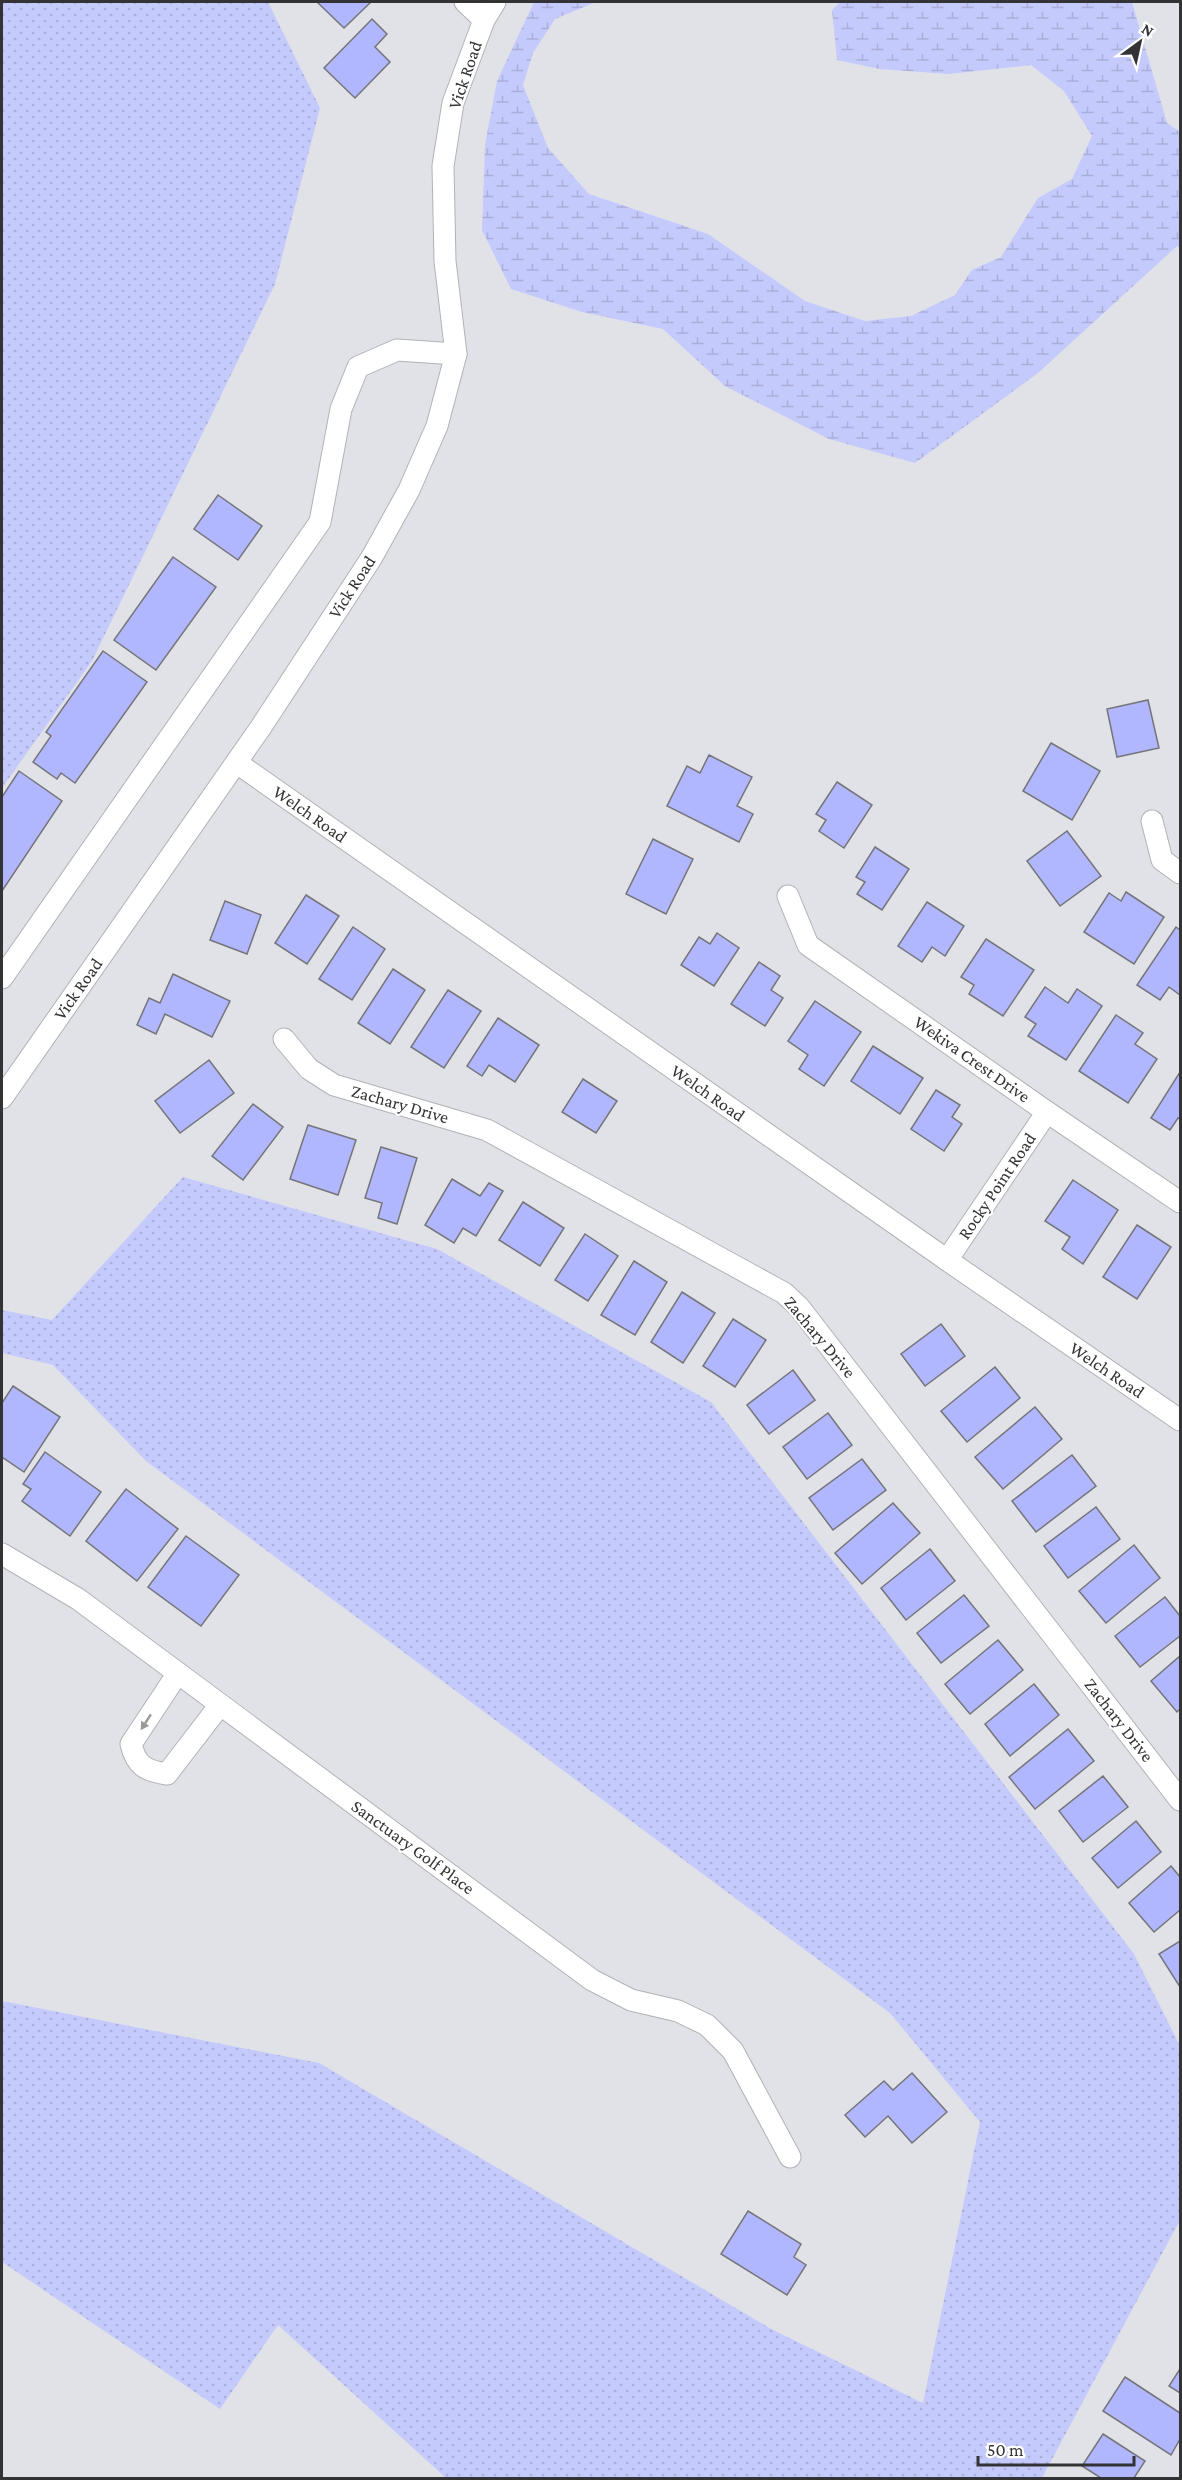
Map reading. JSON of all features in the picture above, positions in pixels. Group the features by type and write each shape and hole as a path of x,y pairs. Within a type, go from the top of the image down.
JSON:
{"street":[{"path":"465,2 484,20"},
{"name":"Vick Road","path":"2,1098 237,763 372,557 409,490 437,426 456,354 445,261 443,166 453,103 484,20 495,2"},
{"path":"2,978 320,522 340,409 358,367 397,350 456,354"},
{"name":"Welch Road","path":"237,763 947,1260 1180,1420"},
{"path":"1152,821 1162,860 1180,873"},
{"name":"Wekiva Crest Drive","path":"788,896 808,945 1180,1202"},
{"name":"Zachary Drive","path":"284,1039 309,1069 334,1085 487,1130 783,1293 800,1307 1180,1800"},
{"name":"Rocky Point Road","path":"947,1260 1047,1112"},
{"name":"Sanctuary Golf Place","path":"2,1554 78,1599 592,1980 631,2000 678,2011 707,2025 733,2051 790,2157"},
{"path":"178,1673 131,1744 134,1758 151,1772 167,1774 220,1705"}],"green space":[{"path":"2,2 268,2 320,108 275,284 92,661 2,788"},
{"path":"534,2 596,2 555,19 533,53 523,85 548,148 589,194 708,234 805,301 865,321 911,316 955,295 972,270 1001,257 1038,198 1072,179 1092,136 1064,91 1031,65 949,74 879,69 837,60 832,10 840,2 1132,2 1167,123 1180,132 1180,246 1176,247 1038,373 915,463 829,439 725,386 663,329 582,312 511,289 482,230 485,145 497,81"},
{"path":"183,1177 437,1249 711,1402 1134,1954 1180,2046 1180,2220 1042,2478 446,2478 278,2325 220,2409 2,2262 2,2001 319,2063 773,2330 923,2403 980,2122 890,2013 146,1461 53,1365 2,1353 2,1310 52,1320"}],"building":[{"path":"317,2 371,2 344,28"},
{"path":"372,19 387,34 375,47 390,62 355,98 324,68"},
{"path":"218,495 262,526 238,560 194,529"},
{"path":"173,557 216,587 156,670 114,640"},
{"path":"103,651 147,682 75,783 61,773 57,779 33,762 51,736 46,732"},
{"path":"1148,700 1159,748 1117,757 1107,709"},
{"path":"1051,743 1100,771 1072,820 1023,791"},
{"path":"709,755 752,777 737,806 753,814 739,842 667,806 687,766 700,773"},
{"path":"19,771 62,801 2,891 2,797"},
{"path":"837,782 872,805 844,848 819,831 826,820 816,814"},
{"path":"1067,831 1101,876 1060,906 1027,861"},
{"path":"653,839 693,859 666,914 626,894"},
{"path":"875,847 909,869 882,910 857,894 865,882 856,877"},
{"path":"1126,892 1164,917 1134,964 1084,932 1109,893 1121,901"},
{"path":"306,895 339,916 307,964 275,943"},
{"path":"225,901 261,915 247,954 210,940"},
{"path":"927,902 964,926 945,956 932,947 922,962 898,946"},
{"path":"353,927 385,949 352,1000 319,979"},
{"path":"1176,927 1180,930 1180,995 1169,987 1160,1000 1137,985"},
{"path":"717,933 739,948 714,986 681,965 699,937 710,944"},
{"path":"986,939 1034,970 1003,1016 969,994 974,985 961,977"},
{"path":"759,962 780,976 771,990 783,998 765,1026 731,1004"},
{"path":"393,969 425,990 390,1044 358,1023"},
{"path":"173,974 230,1001 212,1037 165,1014 156,1034 137,1025 149,998 160,1003"},
{"path":"1045,987 1068,1003 1077,989 1102,1006 1066,1060 1028,1036 1036,1024 1025,1017"},
{"path":"448,990 481,1011 444,1068 411,1047"},
{"path":"815,1001 861,1032 824,1086 799,1069 808,1055 788,1041"},
{"path":"1116,1015 1143,1033 1135,1044 1157,1059 1128,1103 1079,1071"},
{"path":"498,1018 539,1045 515,1082 489,1065 482,1076 467,1066"},
{"path":"873,1046 923,1078 900,1114 851,1081"},
{"path":"209,1060 234,1093 180,1133 155,1101"},
{"path":"1180,1072 1180,1119 1178,1118 1170,1130 1151,1118"},
{"path":"583,1079 617,1101 596,1133 562,1112"},
{"path":"936,1090 960,1105 952,1117 962,1124 944,1151 911,1129"},
{"path":"253,1104 283,1127 243,1180 212,1156"},
{"path":"308,1125 356,1140 338,1195 290,1179"},
{"path":"381,1147 417,1158 397,1224 378,1218 382,1203 365,1198"},
{"path":"452,1179 480,1196 489,1183 503,1191 476,1236 463,1228 454,1243 425,1225"},
{"path":"1073,1180 1118,1210 1083,1264 1062,1249 1070,1237 1045,1221"},
{"path":"523,1202 564,1228 540,1266 499,1240"},
{"path":"1137,1225 1171,1247 1137,1299 1103,1277"},
{"path":"585,1234 618,1256 588,1301 555,1280"},
{"path":"634,1261 667,1282 635,1335 601,1315"},
{"path":"682,1292 715,1313 683,1363 651,1342"},
{"path":"733,1319 766,1340 735,1387 703,1366"},
{"path":"941,1324 965,1356 925,1386 901,1354"},
{"path":"995,1367 1020,1398 967,1442 941,1411"},
{"path":"793,1370 815,1400 769,1434 747,1405"},
{"path":"13,1386 60,1417 24,1472 2,1457 2,1403"},
{"path":"1035,1407 1062,1439 1003,1489 975,1457"},
{"path":"828,1413 852,1445 807,1479 783,1447"},
{"path":"45,1452 101,1492 70,1536 22,1501 31,1489 23,1484"},
{"path":"1072,1455 1096,1486 1036,1532 1012,1501"},
{"path":"862,1459 886,1490 833,1530 809,1498"},
{"path":"126,1489 178,1529 137,1581 86,1541"},
{"path":"893,1503 920,1533 862,1584 835,1553"},
{"path":"1096,1507 1120,1539 1068,1578 1044,1546"},
{"path":"186,1536 239,1575 201,1626 148,1587"},
{"path":"1134,1545 1160,1578 1106,1623 1079,1591"},
{"path":"930,1549 955,1581 906,1620 881,1588"},
{"path":"964,1595 989,1626 941,1663 917,1633"},
{"path":"1165,1597 1180,1616 1180,1636 1140,1667 1115,1636"},
{"path":"998,1640 1023,1670 970,1714 945,1684"},
{"path":"1180,1656 1180,1709 1177,1712 1151,1681"},
{"path":"1034,1684 1059,1715 1010,1756 985,1724"},
{"path":"1068,1729 1094,1761 1035,1809 1009,1777"},
{"path":"1103,1776 1128,1807 1083,1842 1059,1811"},
{"path":"1136,1821 1161,1852 1118,1888 1092,1858"},
{"path":"1171,1866 1180,1877 1180,1910 1154,1932 1129,1903"},
{"path":"1180,1941 1180,1987 1159,1954"},
{"path":"912,2073 947,2112 912,2143 888,2116 865,2137 845,2115 884,2081 893,2090"},
{"path":"748,2211 801,2244 794,2257 806,2265 787,2295 721,2254"},
{"path":"1180,2369 1180,2393 1169,2386"},
{"path":"1125,2377 1180,2413 1180,2439 1171,2455 1103,2411"},
{"path":"1103,2434 1145,2461 1134,2478 1101,2478 1082,2466"}]}
